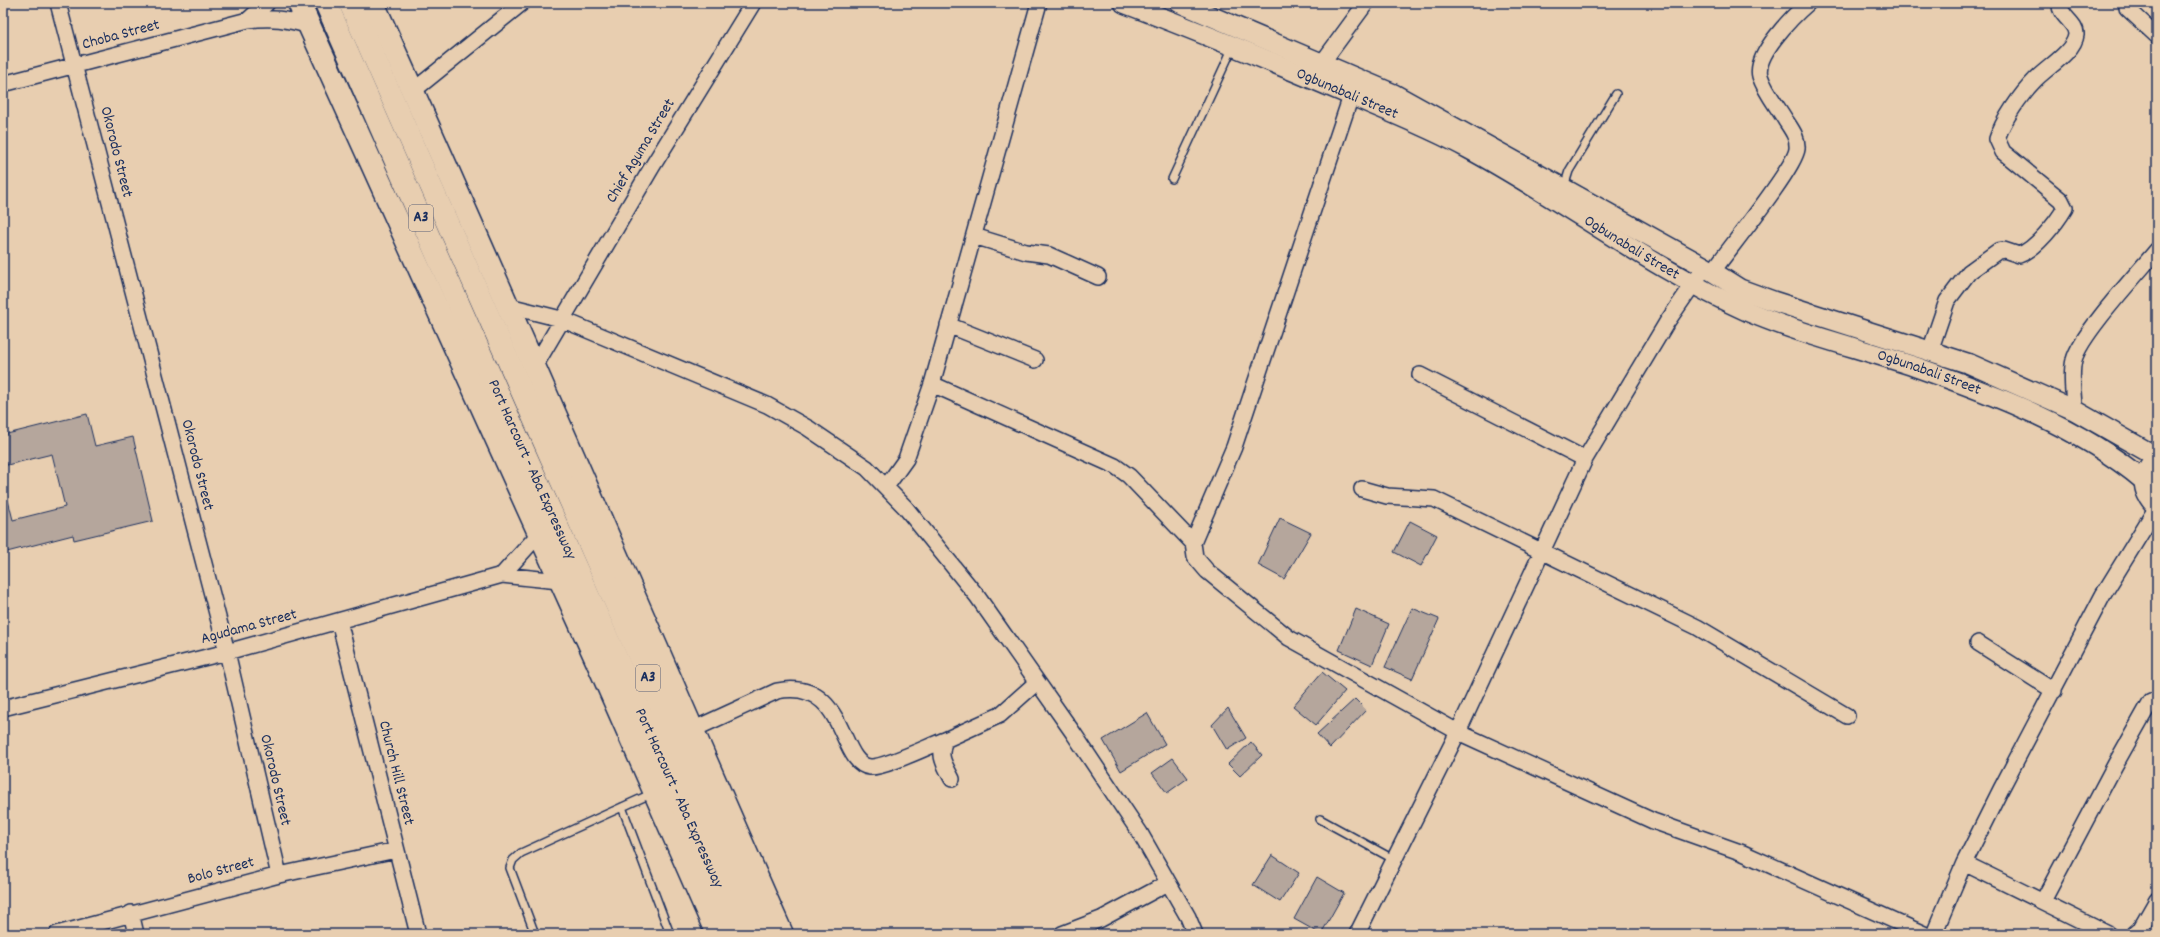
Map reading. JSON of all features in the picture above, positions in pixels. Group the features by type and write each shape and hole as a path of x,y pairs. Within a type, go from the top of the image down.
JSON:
{"main road":[{"path":"299,3 717,934"},
{"name":"Port Harcourt - Aba Expressway","path":"326,3 516,434 740,934"},
{"name":"Port Harcourt - Aba Expressway","path":"350,3 762,934"},
{"path":"373,3 509,306 692,730 782,934"}],"street":[{"name":"Okorodo Street","path":"58,3 226,652 279,874"},
{"path":"248,20 267,3"},
{"path":"413,91 522,3"},
{"name":"Chief Aguma Street","path":"535,366 561,319 652,167 753,3"},
{"path":"886,487 906,459 932,384 1039,3"},
{"name":"Ogbunabali Street","path":"1124,3 1234,45 1468,148 1693,285 1748,312 1796,331 1915,367 1988,395 2064,428 2099,446 2119,459 2143,480"},
{"path":"1322,63 1366,3"},
{"path":"1357,934 1393,859 1458,732 1584,459 1667,322 1693,285 1709,269 1780,179 1796,155 1797,148 1795,136 1762,83 1759,68 1761,59 1774,41 1808,3"},
{"path":"1930,351 1947,301 1970,272 1998,250 2004,250 2019,255 2023,254 2056,222 2065,208 2061,200 2003,152 1997,139 2002,125 2034,80 2063,55 2074,40 2076,34 2074,28 2060,9 2060,3"},
{"name":"Ogbunabali Street","path":"1193,5 1394,94 1480,140 1563,189 1709,269 1740,289 1772,302 1970,364 2074,410 2157,457"},
{"path":"2127,8 2157,36"},
{"name":"Choba Street","path":"3,84 248,20 269,17 280,18 309,26"},
{"path":"1351,96 1234,447 1193,543 1195,557 1207,572 1289,638 1458,732 1653,821 1743,853 1924,934"},
{"path":"974,236 1026,252 1049,255 1098,277"},
{"path":"2074,410 2073,362 2076,354 2093,328 2157,250"},
{"path":"509,306 561,319 767,405 808,428 867,468 905,507 978,596 1140,833 1188,917 1195,934"},
{"path":"948,325 1035,360"},
{"path":"1420,375 1584,459"},
{"path":"932,384 1115,466 1129,476 1193,543"},
{"path":"1934,934 1964,863 2103,595 2157,507 2149,500 2144,490 2143,480 2145,471 2157,457"},
{"path":"1362,489 1387,496 1424,497 1434,499 1697,627 1847,716"},
{"path":"502,575 538,535"},
{"path":"502,575 559,581"},
{"name":"Agudama Street","path":"3,708 226,652 502,575"},
{"name":"Church Hill Street","path":"339,621 418,934"},
{"path":"1978,643 2054,691"},
{"path":"692,730 777,691 792,688 807,692 820,699 835,715 856,758 862,765 871,767 884,764 945,740 1000,715 1037,682"},
{"path":"2043,901 2115,765 2152,701"},
{"path":"945,740 940,751 941,757 952,779"},
{"name":"Bolo Street","path":"57,934 279,874 396,850"},
{"path":"1964,863 2043,901 2102,933"},
{"path":"1062,934 1100,919 1168,883"},
{"path":"2134,934 2141,928 2157,900"},
{"path":"131,913 136,934"}],"lane":[{"path":"1172,179 1234,45"},
{"path":"1563,189 1569,170 1616,94"},
{"path":"535,934 510,868 513,860 521,854 655,793"},
{"path":"622,807 670,934"},
{"path":"1320,819 1393,859"}],"building":[{"path":"87,414 95,446 133,437 153,521 74,540 73,535 3,553 3,480 13,520 65,507 52,454 3,466 3,435"},
{"path":"1280,518 1311,533 1284,579 1258,565"},
{"path":"1410,521 1437,535 1421,566 1394,552"},
{"path":"1412,608 1439,619 1412,679 1385,667"},
{"path":"1356,609 1389,624 1372,665 1339,650"},
{"path":"1322,672 1345,691 1316,725 1293,706"},
{"path":"1355,699 1366,710 1330,748 1317,734"},
{"path":"1228,708 1246,738 1227,750 1212,725"},
{"path":"1147,713 1165,744 1121,771 1103,740"},
{"path":"1251,742 1262,755 1240,776 1228,764"},
{"path":"1173,758 1188,778 1167,793 1152,773"},
{"path":"1272,855 1299,873 1280,902 1253,885"},
{"path":"1317,877 1344,893 1321,934 1294,919"}]}
